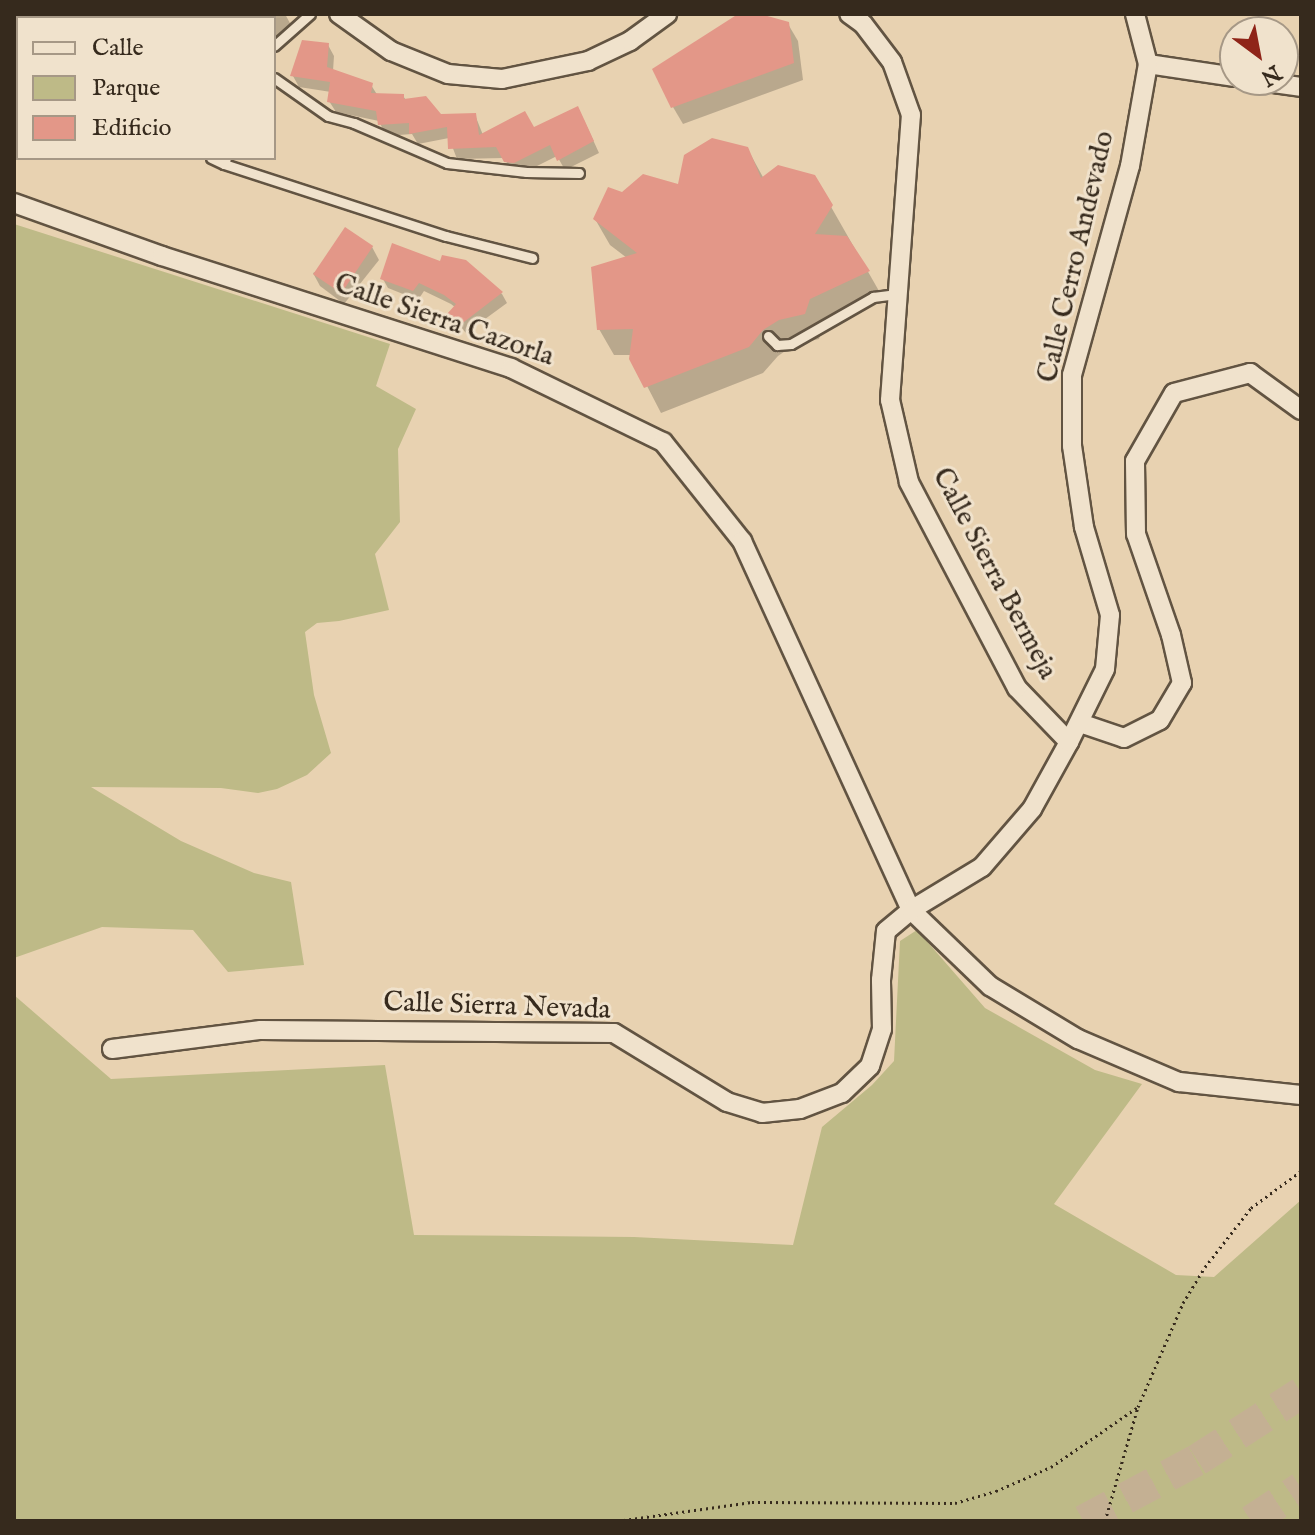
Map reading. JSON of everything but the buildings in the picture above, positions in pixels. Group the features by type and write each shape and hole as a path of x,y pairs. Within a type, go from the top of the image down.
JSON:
{"street":[{"path":"339,14 391,51 448,74 502,79 588,61 630,41 667,14"},
{"name":"Calle Sierra Bermeja","path":"849,14 863,24 892,62 911,115 890,400 909,482 1017,688 1069,742"},
{"name":"Calle Cerro Andevado","path":"1069,742 1105,669 1110,615 1082,514 1072,446 1072,375 1130,166 1148,64 1135,14"},
{"path":"1148,64 1219,75"},
{"name":"Calle Sierra Cazorla","path":"14,203 162,256 511,368 663,442 742,541 911,910"},
{"path":"1080,723 1124,738 1160,720 1182,683 1171,635 1136,534 1135,461 1174,393 1250,373 1301,410"},
{"path":"1069,742 1032,809 982,867 911,910 990,986 1078,1039 1179,1082 1301,1095"},
{"name":"Calle Sierra Nevada","path":"112,1049 261,1030 614,1033 727,1102 762,1113 800,1109 842,1093 870,1066 882,1029 881,980 886,931 911,910"}],"lane":[{"path":"276,44 310,14"},
{"path":"276,79 328,116 354,123 447,163 526,172 579,173"},
{"path":"225,161 446,236 532,258"},
{"path":"768,336 777,345 791,344 873,297 899,294"}],"path":[{"path":"1105,1521 1138,1407 1183,1303 1205,1267 1251,1208 1301,1171"},
{"path":"617,1521 752,1502 955,1503 996,1491 1051,1467 1138,1407"}],"green space":[{"path":"14,224 390,344 376,386 416,409 398,449 400,522 375,554 389,610 317,623 305,632 314,695 331,753 307,775 277,789 258,793 221,788 91,787 181,841 254,873 291,882 304,965 228,972 193,930 102,927 14,958"},
{"path":"917,930 985,1008 1095,1070 1142,1084 1054,1204 1176,1275 1214,1277 1301,1200 1301,1521 14,1521 14,995 111,1079 385,1065 414,1235 634,1237 793,1245 822,1127 872,1085 894,1061 900,941"}],"tunnel":[{"path":"1083,1521 1197,1460 1301,1393"},
{"path":"1251,1521 1301,1488"}]}
